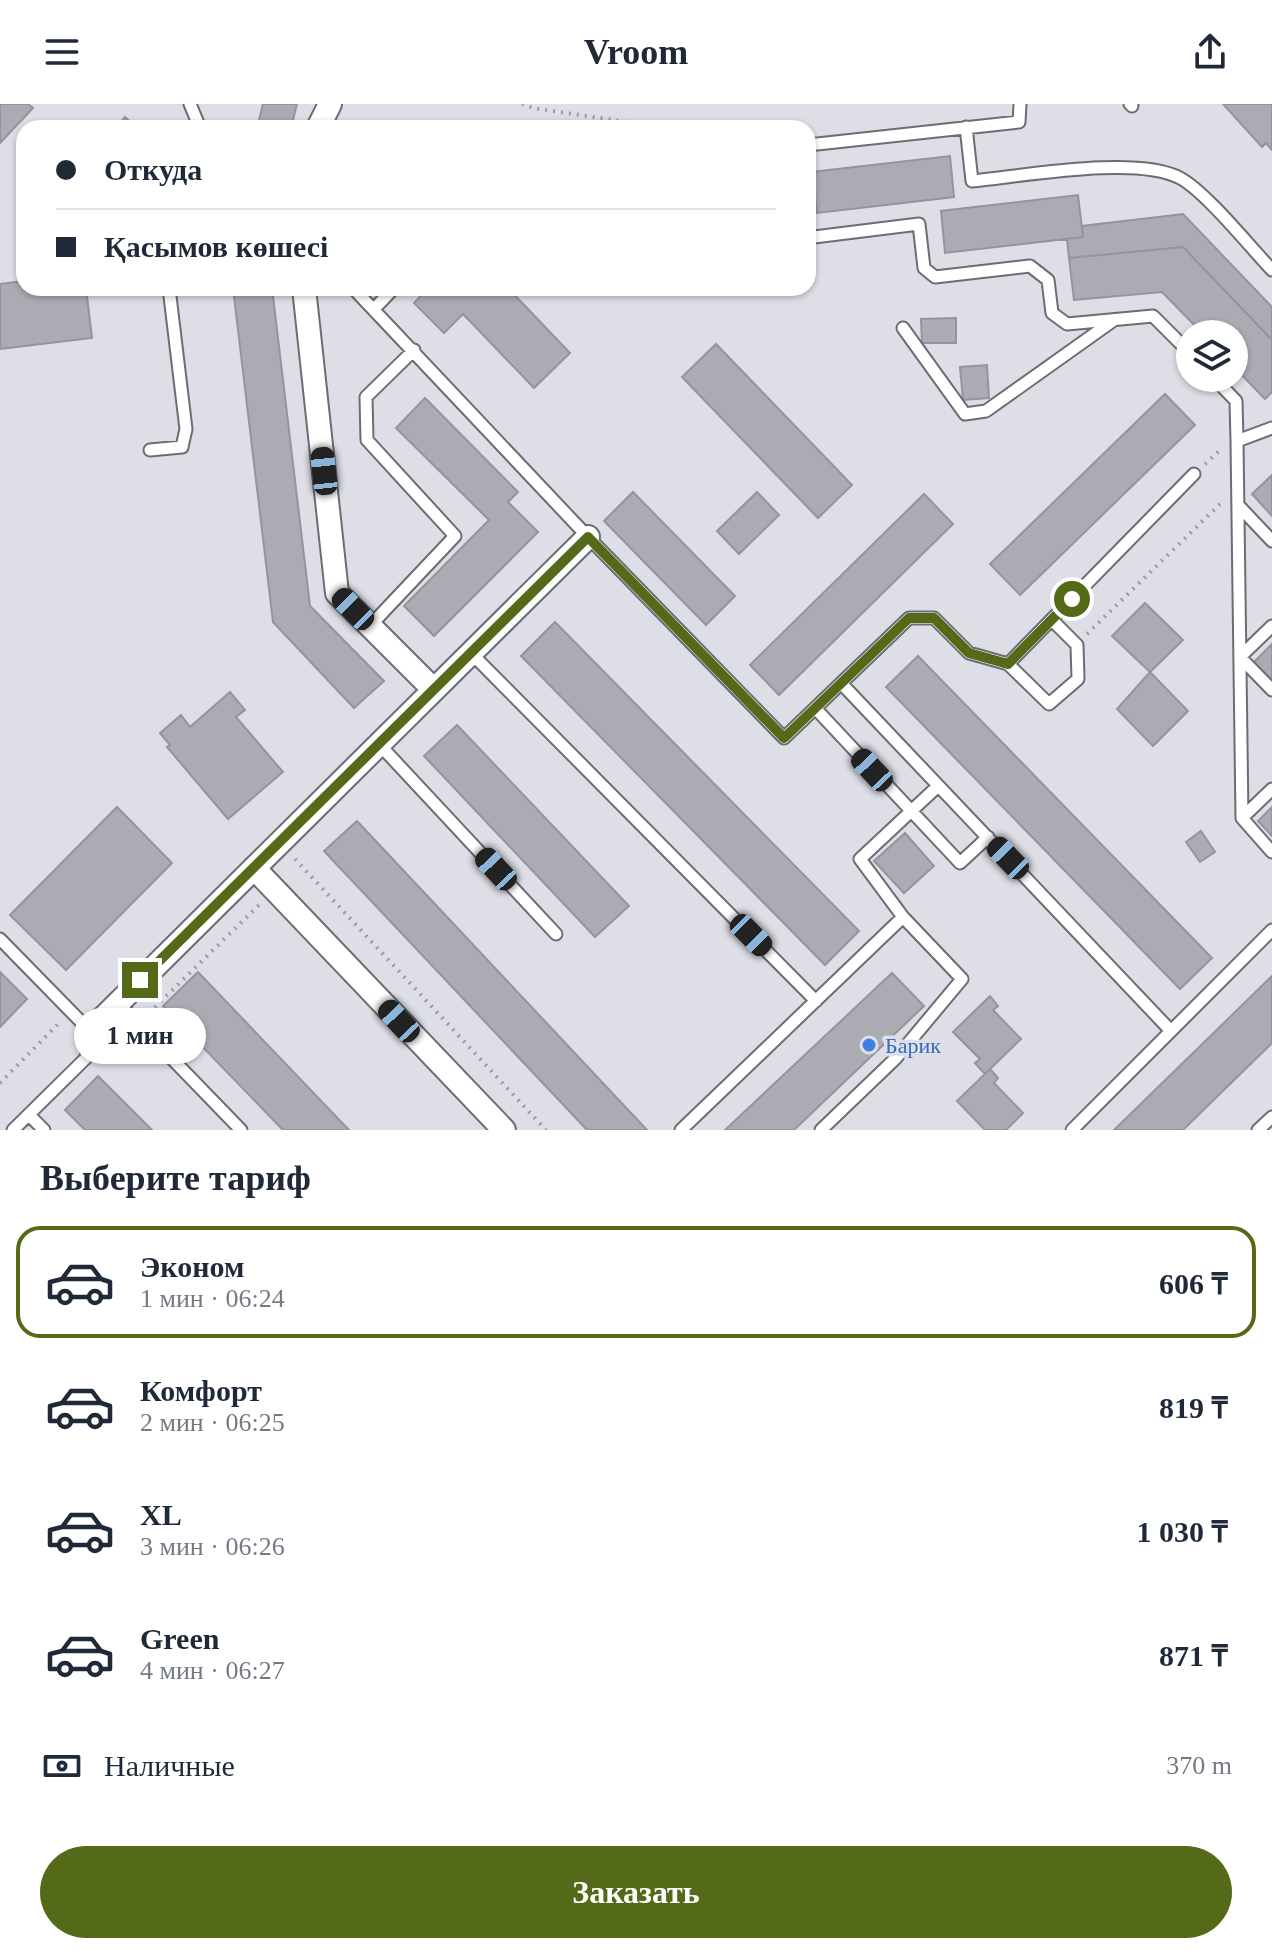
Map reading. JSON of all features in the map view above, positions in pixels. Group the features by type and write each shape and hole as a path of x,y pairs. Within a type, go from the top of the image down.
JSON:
{"street":[{"path":"305,296 337,593 433,689"},
{"path":"90,1031 588,537"},
{"path":"254,868 504,1130"}],"lane":[{"path":"816,144 1019,122 1020,104"},
{"path":"966,127 972,181 1114,167 1151,169 1181,178 1272,270"},
{"path":"816,237 919,224 924,268 935,277 1030,266 1048,280 1052,313 1067,324 1153,316 1176,339"},
{"path":"150,450 182,447 186,429 170,296"},
{"path":"361,296 588,537 784,738 909,618 934,618 969,653 1008,664 1049,704 1078,679 1077,645 1052,620"},
{"path":"374,309 386,296"},
{"path":"903,328 965,414 986,411 1115,320"},
{"path":"370,626 455,536 367,440 366,397 414,350"},
{"path":"1227,392 1236,401 1242,818 1272,852"},
{"path":"1237,441 1272,428"},
{"path":"1008,664 1194,474"},
{"path":"1238,505 1272,541"},
{"path":"1240,657 1272,626"},
{"path":"470,652 816,1001"},
{"path":"1240,657 1272,690"},
{"path":"841,683 1171,1031"},
{"path":"815,708 960,863 988,837"},
{"path":"378,743 556,934"},
{"path":"821,1130 896,1058 962,979 903,917 860,859 938,786"},
{"path":"1242,818 1272,789"},
{"path":"681,1130 903,917"},
{"path":"1072,1130 1272,930"},
{"path":"0,939 90,1031 86,1058 13,1130"},
{"path":"118,1003 241,1130"},
{"path":"29,1115 44,1130"},
{"path":"1258,1130 1272,1117"}],"path":[{"path":"522,104 613,120"},
{"path":"1194,474 1225,446 1237,441"},
{"path":"1077,645 1206,516"},
{"path":"280,842 546,1130"},
{"path":"86,1058 113,1047 274,890 296,861"},
{"path":"0,1083 70,1011"}],"building":[{"path":"0,104 28,104 33,108 22,120 16,120 16,126 0,143"},
{"path":"263,104 297,104 293,120 259,120"},
{"path":"1223,104 1272,104 1272,150 1266,143 1262,147"},
{"path":"950,156 954,197 817,213 816,172"},
{"path":"1078,195 1083,237 945,253 941,211"},
{"path":"1183,214 1272,307 1272,340 1183,247 1069,258 1067,239 1083,237 1082,226"},
{"path":"1183,247 1272,340 1272,392 1265,399 1248,381 1248,320 1189,320 1162,292 1074,300 1069,258"},
{"path":"16,282 16,296 87,296 92,338 0,349 0,284"},
{"path":"234,296 273,296 310,606 384,681 354,708 273,622"},
{"path":"421,296 516,296 570,353 534,388 463,314 444,333 414,303"},
{"path":"956,318 956,343 922,343 921,319"},
{"path":"716,344 852,485 818,518 682,377"},
{"path":"987,365 989,398 963,400 960,367"},
{"path":"1165,394 1195,425 1020,595 990,564"},
{"path":"425,398 518,492 508,502 538,532 434,636 404,606 489,520 396,428"},
{"path":"1272,475 1272,516 1252,494"},
{"path":"633,492 735,596 706,625 604,521"},
{"path":"757,492 779,515 739,554 717,531"},
{"path":"924,494 953,524 779,695 750,665"},
{"path":"1145,603 1183,640 1150,672 1112,636"},
{"path":"555,622 859,931 825,965 521,656"},
{"path":"1272,644 1272,680 1254,662"},
{"path":"918,656 1212,958 1180,989 886,687"},
{"path":"1150,672 1188,711 1153,746 1117,709"},
{"path":"230,692 245,710 236,717 283,772 228,819 167,747 170,745 160,733 181,715 190,727"},
{"path":"457,725 629,906 595,937 424,756"},
{"path":"117,807 172,863 66,970 10,915"},
{"path":"1272,807 1272,836 1258,821"},
{"path":"357,821 647,1130 587,1130 324,851"},
{"path":"1201,831 1215,852 1200,862 1186,842"},
{"path":"905,833 934,866 904,893 874,861"},
{"path":"0,972 27,999 0,1027"},
{"path":"198,972 349,1130 283,1130 163,1006"},
{"path":"892,973 924,1006 794,1130 725,1130"},
{"path":"1272,976 1272,1043 1183,1130 1114,1130"},
{"path":"990,996 998,1006 993,1010 1021,1039 985,1074 975,1063 980,1059 953,1032"},
{"path":"990,1069 998,1078 994,1083 1023,1113 1006,1130 985,1130 957,1101"},
{"path":"98,1076 152,1130 85,1130 65,1110"}],"place":[{"name":"Барик","path":"869,1045"}],"route":[{"path":"140,980 588,537 784,738 909,618 934,618 969,653 1008,664 1072,599"}]}
